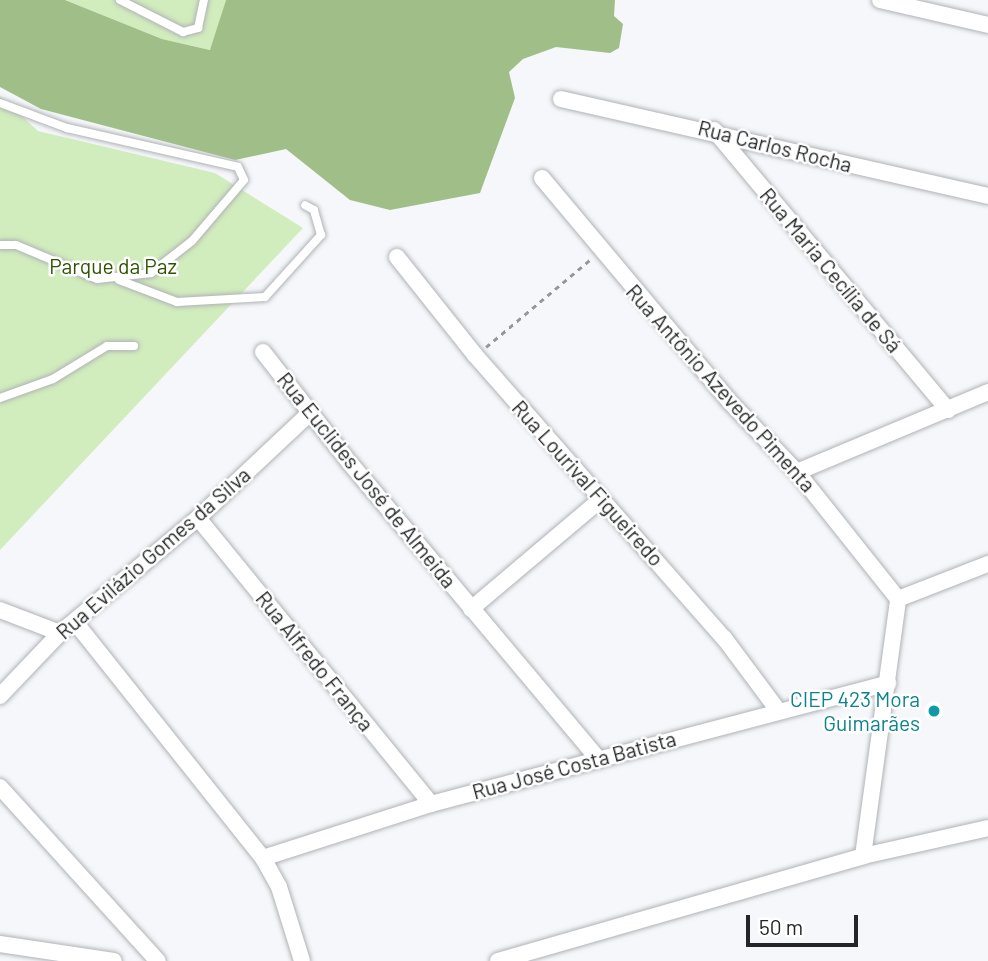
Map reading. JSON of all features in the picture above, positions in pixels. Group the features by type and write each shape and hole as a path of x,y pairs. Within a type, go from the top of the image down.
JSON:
{"street":[{"path":"880,0 988,25"},
{"name":"Rua Carlos Rocha","path":"561,99 714,130 988,196"},
{"name":"Rua Maria Cecília de Sá","path":"714,130 948,410"},
{"name":"Rua Antônio Azevedo Pimenta","path":"542,178 600,252 797,472 898,599"},
{"name":"Rua Lourival Figueiredo","path":"397,257 475,355 724,638 777,709"},
{"name":"Rua Euclides José de Almeida","path":"263,352 471,609 599,760"},
{"path":"797,472 988,392"},
{"name":"Rua Evilázio Gomes da Silva","path":"0,696 60,633 198,518 310,413"},
{"name":"Rua Euclides José de Almeida","path":"471,609 601,499"},
{"name":"Rua Alfredo França","path":"198,518 431,804"},
{"path":"863,856 898,599 988,564"},
{"path":"0,610 60,633"},
{"path":"75,622 263,858 279,887 302,961"},
{"name":"Rua José Costa Batista","path":"263,858 431,804 777,709 888,683"},
{"path":"1,789 158,961"},
{"path":"498,961 863,856 988,828"},
{"path":"0,944 114,961"}],"lane":[{"path":"120,0 183,32 198,28 204,0"},
{"path":"0,103 67,128 238,167 243,172 244,180 227,204 162,268 119,280"},
{"path":"0,245 16,245 83,275 119,280 177,302 265,297 321,234 314,210 304,205"},
{"path":"0,398 53,379 107,346 134,346"}],"path":[{"path":"475,355 600,252"}],"green space":[{"path":"0,0 65,0 162,39 210,50 226,0 615,0 614,16 623,24 619,48 610,53 556,47 523,59 509,72 515,98 480,193 390,210 350,200 286,149 235,160 41,109 0,87"},
{"path":"65,0 226,0 211,50 162,39"},
{"name":"Parque da Paz","path":"0,96 38,131 215,173 303,228 0,550"}],"place":[{"name":"CIEP 423 Mora Guimarães","path":"934,711"}]}
